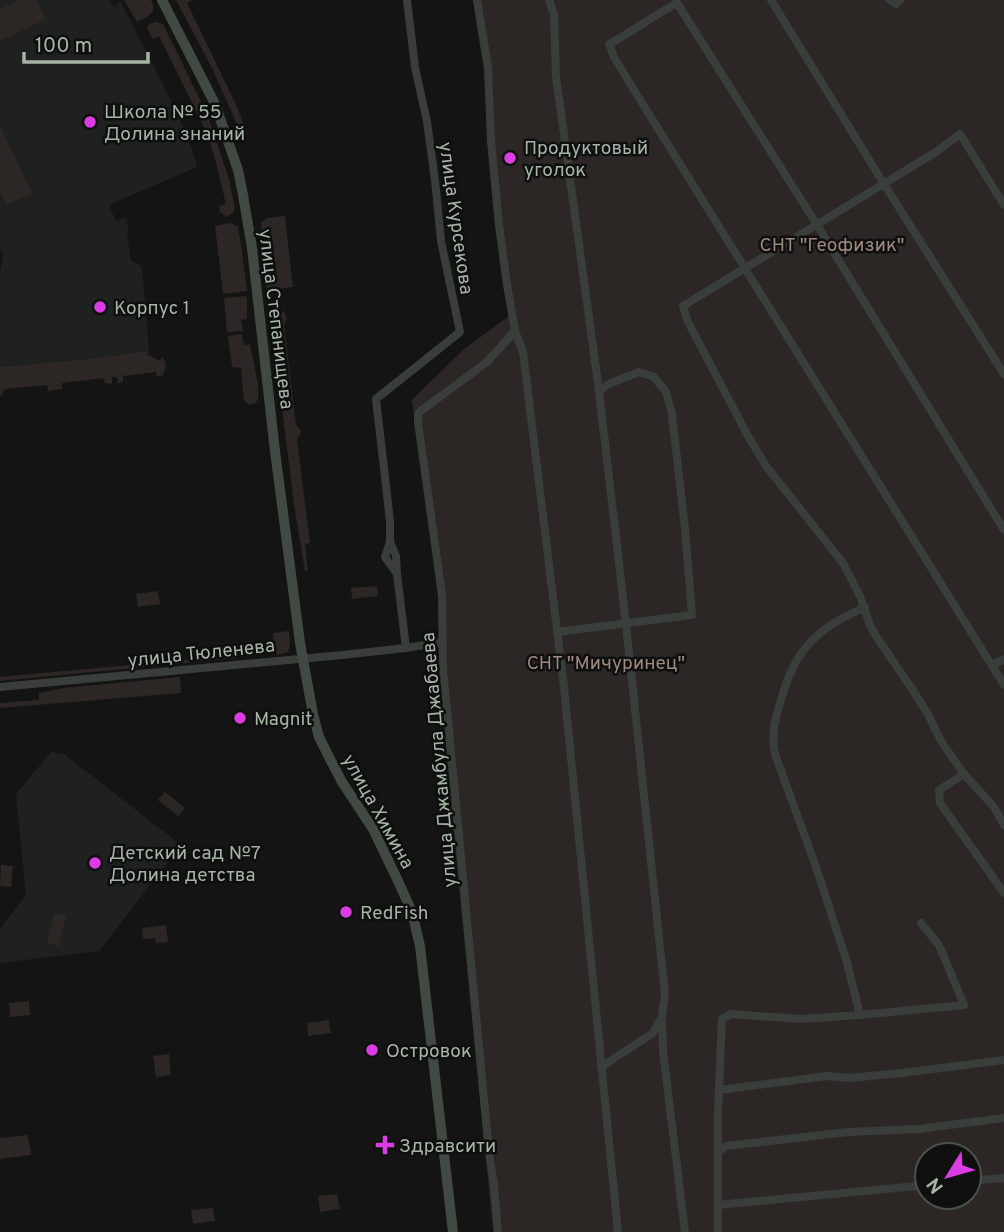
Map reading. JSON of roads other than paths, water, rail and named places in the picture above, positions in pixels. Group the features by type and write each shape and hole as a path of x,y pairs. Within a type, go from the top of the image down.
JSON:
{"street":[{"name":"улица Степанищева","path":"162,0 215,104 238,170 251,248 303,658"},
{"name":"улица Курсекова","path":"406,648 397,574 385,557 390,541 390,521 376,399 460,332 441,241 428,122 415,67 407,0"},
{"path":"477,0 488,66 491,141 499,225 515,331 523,352 565,700 618,1232"},
{"path":"549,0 554,15 556,76 599,391 626,624 665,994 662,1017 663,1051 685,1232"},
{"path":"771,0 1004,374"},
{"path":"890,0 896,4 900,0"},
{"path":"1004,530 678,1 609,44 634,90 1004,685"},
{"path":"1004,205 960,134 936,152 683,306 688,322 766,466 843,563 878,639 928,714 941,741 964,774 994,807 1004,825"},
{"name":"улица Джамбула Джабаева","path":"498,1232 446,708 442,595 418,413 487,362 515,331"},
{"path":"557,632 692,615 672,414 666,392 654,377 639,372 599,391"},
{"path":"860,1015 846,959 775,754 773,728 788,676 803,648 830,625 864,607"},
{"name":"улица Тюленева","path":"0,687 406,648 443,642"},
{"name":"улица Химина","path":"303,658 319,737 342,782 373,829 412,912 420,946 453,1232"},
{"path":"992,665 1004,659"},
{"path":"964,774 939,790 940,803 1004,893"},
{"path":"719,1232 718,1152 722,1019 731,1014 800,1019 964,1005 939,945 921,923"},
{"path":"601,1068 653,1032 662,1017"},
{"path":"719,1090 827,1076 902,1073 1004,1059"},
{"path":"718,1152 726,1146 849,1132 919,1129 1004,1118"},
{"path":"983,1180 1004,1178"},
{"path":"718,1205 913,1186"}],"place":[{"name":"Школа № 55 Долина знаний","path":"90,122"},
{"name":"Продуктовый уголок","path":"510,158"},
{"name":"Корпус 1","path":"100,307"},
{"name":"Magnit","path":"240,718"},
{"name":"Детский сад №7 Долина детства","path":"95,863"},
{"name":"RedFish","path":"346,912"},
{"name":"Островок","path":"372,1050"},
{"name":"Здравсити","path":"385,1145"}],"park label":[{"name":"СНТ \"Геофизик\"","path":"832,244"},
{"name":"СНТ \"Мичуринец\"","path":"606,662"}]}
